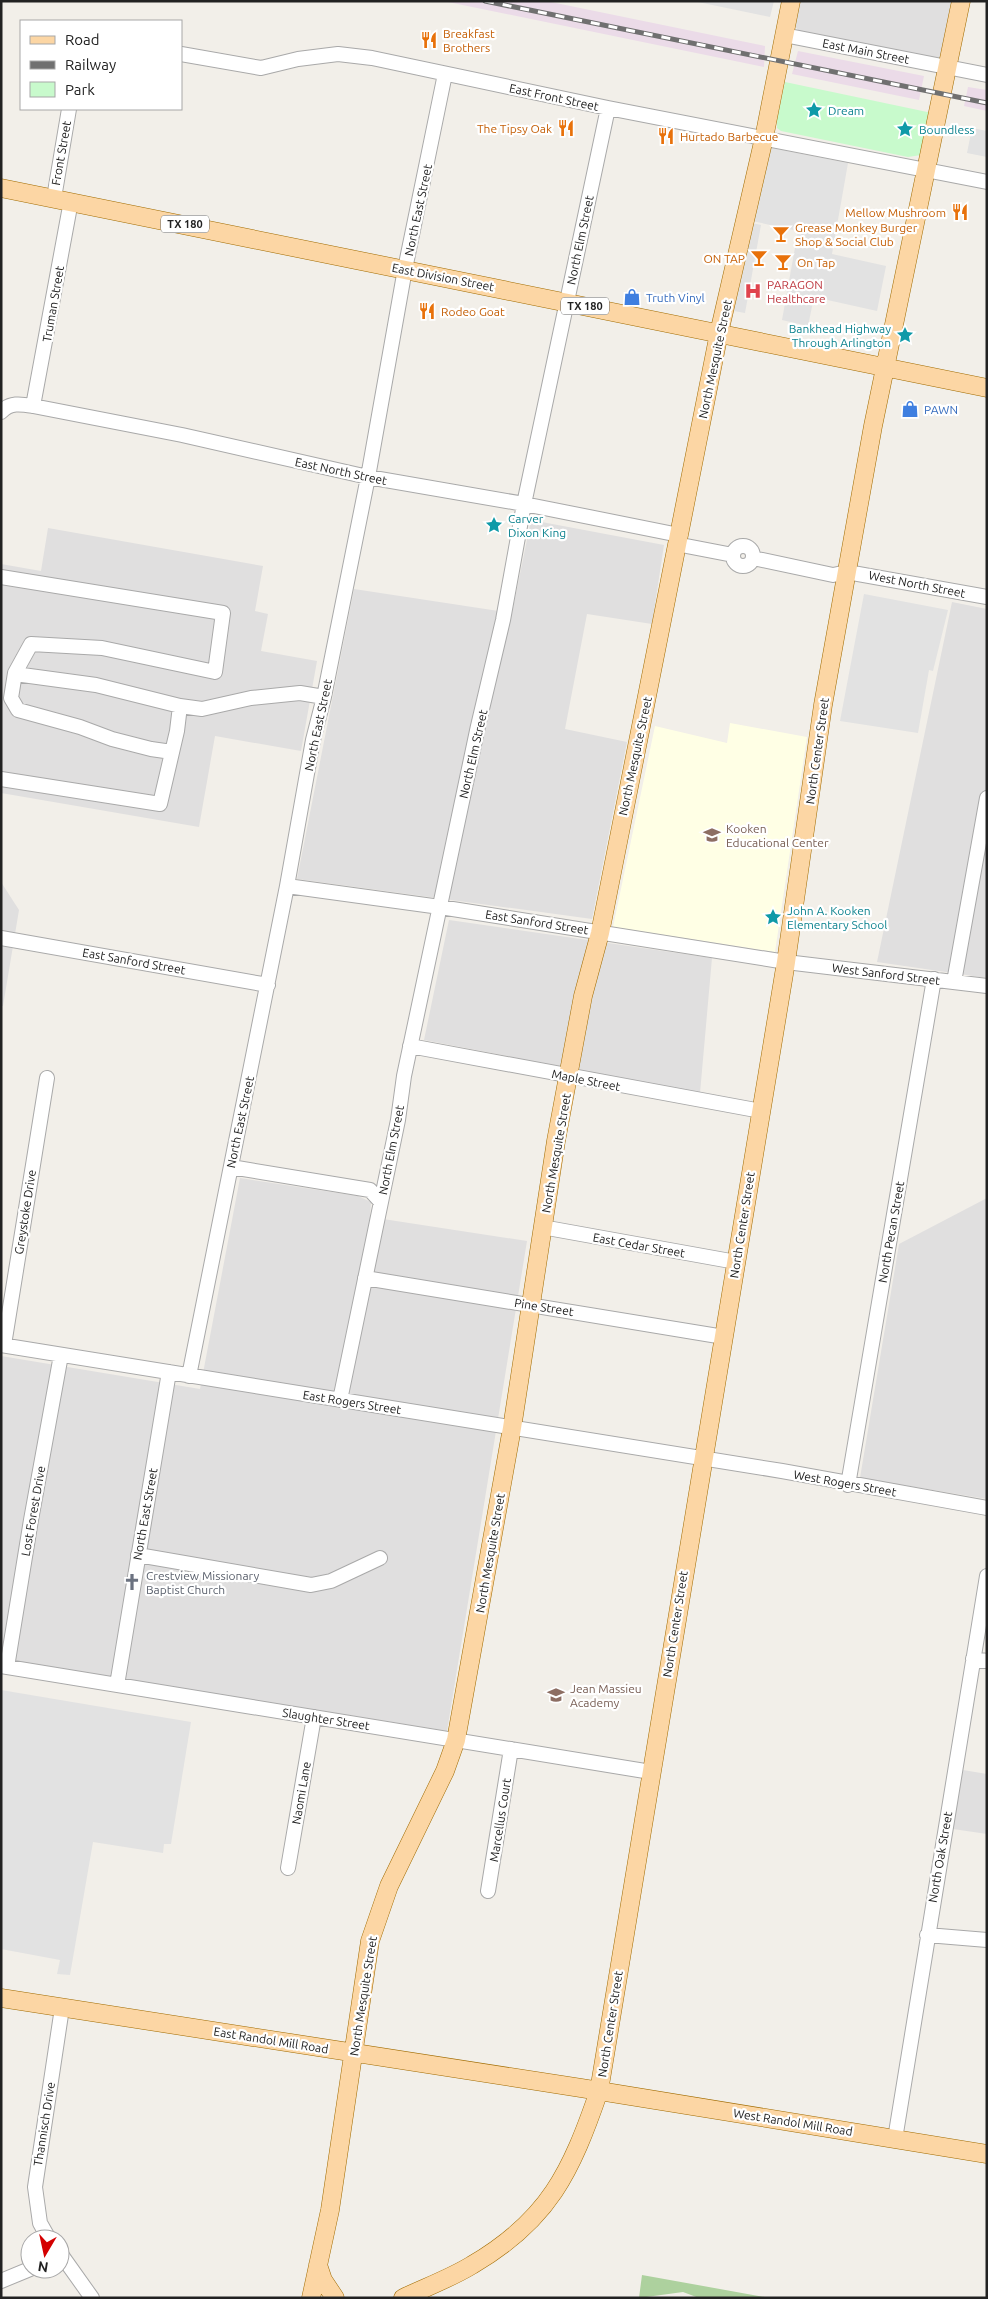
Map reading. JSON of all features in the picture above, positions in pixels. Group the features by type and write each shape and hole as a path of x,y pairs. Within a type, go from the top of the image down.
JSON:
{"main road":[{"name":"North Mesquite Street","path":"311,2298 330,2210 370,1942 389,1886 445,1771 456,1740 512,1428 556,1141 570,1077 583,996 600,933 719,333 764,138 791,1"},
{"name":"North Center Street","path":"403,2298 472,2266 509,2241 536,2216 562,2182 575,2157 600,2091 651,1772 786,962 823,705 884,367 961,1"},
{"name":"East Division Street","path":"1,188 884,367"},
{"name":"TX 180","path":"884,367 987,388"},
{"name":"East Randol Mill Road","path":"1,1998 600,2091"},
{"name":"West Randol Mill Road","path":"600,2091 987,2154"},
{"path":"318,2264 323,2280 330,2294 335,2298"}],"street":[{"name":"East Main Street","path":"784,35 987,75"},
{"name":"East Front Street","path":"182,54 261,68 298,59 338,54 372,58 608,108 987,182"},
{"name":"North East Street","path":"189,1376 268,985 313,740 324,697 368,478 405,269 445,74"},
{"name":"North Elm Street","path":"340,1400 398,1120 410,1046 478,726 504,620 524,504 608,108"},
{"name":"Front Street","path":"62,199 68,110"},
{"name":"Truman Street","path":"33,406 62,199"},
{"name":"East North Street","path":"3,410 16,404 33,406 182,435 368,478 524,504 678,539 732,554 735,563 742,566 748,565 753,558 833,575 847,572"},
{"name":"West North Street","path":"847,572 987,598"},
{"path":"1,577 223,613 215,672 102,648 31,644 15,674 11,698 18,710 80,727 112,739 172,752"},
{"path":"15,674 96,685 180,706 202,709 250,698 300,693 324,697"},
{"path":"1,779 160,804 180,706"},
{"path":"954,982 987,798"},
{"name":"East Sanford Street","path":"287,886 440,907 786,962"},
{"name":"East Sanford Street","path":"1,938 268,985"},
{"name":"West Sanford Street","path":"786,962 987,986"},
{"name":"North Pecan Street","path":"848,1485 934,979"},
{"name":"Maple Street","path":"410,1046 761,1111"},
{"name":"Greystoke Drive","path":"2,1345 47,1078"},
{"path":"231,1167 370,1190 381,1202"},
{"name":"East Cedar Street","path":"542,1227 736,1262"},
{"name":"Pine Street","path":"365,1278 724,1337"},
{"name":"East Rogers Street","path":"2,1345 703,1460"},
{"name":"Lost Forest Drive","path":"4,1667 61,1355"},
{"name":"North East Street","path":"117,1685 169,1372"},
{"name":"West Rogers Street","path":"703,1460 782,1471 848,1485 987,1508"},
{"path":"138,1555 311,1585 331,1581 380,1558"},
{"name":"North Oak Street","path":"895,2139 927,1935 980,1660 987,1576"},
{"name":"Slaughter Street","path":"4,1667 651,1772"},
{"name":"Naomi Lane","path":"288,1868 314,1717"},
{"name":"Marcellus Court","path":"488,1891 511,1749"},
{"path":"927,1935 987,1940"},
{"name":"Thannisch Drive","path":"43,2229 40,2223 35,2188 62,2008"},
{"path":"70,2267 92,2298"},
{"path":"1,2281 20,2273"}],"shaded area":[{"path":"443,1 546,1 765,46 764,67"},
{"path":"693,1 774,1 770,17"},
{"path":"799,1 954,1 943,54 937,59 799,31 794,25"},
{"path":"798,51 924,76 919,100 792,74"},
{"path":"968,87 987,90 987,111 964,106"},
{"path":"972,128 987,131 987,157 967,153"},
{"path":"767,147 848,163 832,254 886,266 877,311 814,297 808,326 782,320 798,231 752,221"},
{"path":"752,223 761,225 745,313 734,311"},
{"path":"531,520 664,545 652,624 587,614 565,729 627,742 592,919 297,879 354,589 512,613"},
{"path":"48,528 263,566 255,611 268,614 261,651 317,661 301,751 215,736 199,827 1,793 1,564 41,571"},
{"path":"864,594 948,610 933,671 929,670 918,733 840,721"},
{"path":"952,602 987,609 987,978 877,962"},
{"name":"Kooken Educational Center","path":"730,723 807,737 775,952 613,927 655,726 727,743"},
{"path":"1,882 19,910 3,1006 1,1006"},
{"path":"449,920 712,958 700,1093 424,1040"},
{"path":"240,1178 358,1196 371,1202 370,1217 527,1241 447,1731 1,1659 1,1356 200,1389"},
{"path":"987,1198 987,1499 860,1478 899,1244"},
{"path":"1,1690 191,1722 171,1844 164,1844 163,1853 93,1842 70,1975 57,1974 60,1960 1,1949"},
{"path":"963,1770 987,1774 987,1834 953,1829"}],"green space":[{"path":"785,82 932,113 921,155 908,157 781,131 777,128 777,119"},
{"path":"642,2275 770,2298 699,2298 683,2292 639,2298"}],"railway":[{"path":"485,1 987,103"}],"place":[{"name":"Breakfast Brothers","path":"429,40"},
{"name":"Dream","path":"814,110"},
{"name":"The Tipsy Oak","path":"566,128"},
{"name":"Boundless","path":"905,129"},
{"name":"Hurtado Barbecue","path":"666,136"},
{"name":"Mellow Mushroom","path":"960,212"},
{"name":"Grease Monkey Burger Shop & Social Club","path":"781,234"},
{"name":"ON TAP","path":"759,258"},
{"name":"On Tap","path":"783,262"},
{"name":"PARAGON Healthcare","path":"753,291"},
{"name":"Truth Vinyl","path":"632,297"},
{"name":"Rodeo Goat","path":"427,311"},
{"name":"Bankhead Highway Through Arlington","path":"905,335"},
{"name":"PAWN","path":"910,409"},
{"name":"Carver Dixon King","path":"494,525"},
{"name":"Kooken Educational Center","path":"712,835"},
{"name":"John A. Kooken Elementary School","path":"773,917"},
{"name":"Crestview Missionary Baptist Church","path":"132,1582"},
{"name":"Jean Massieu Academy","path":"556,1695"}]}
